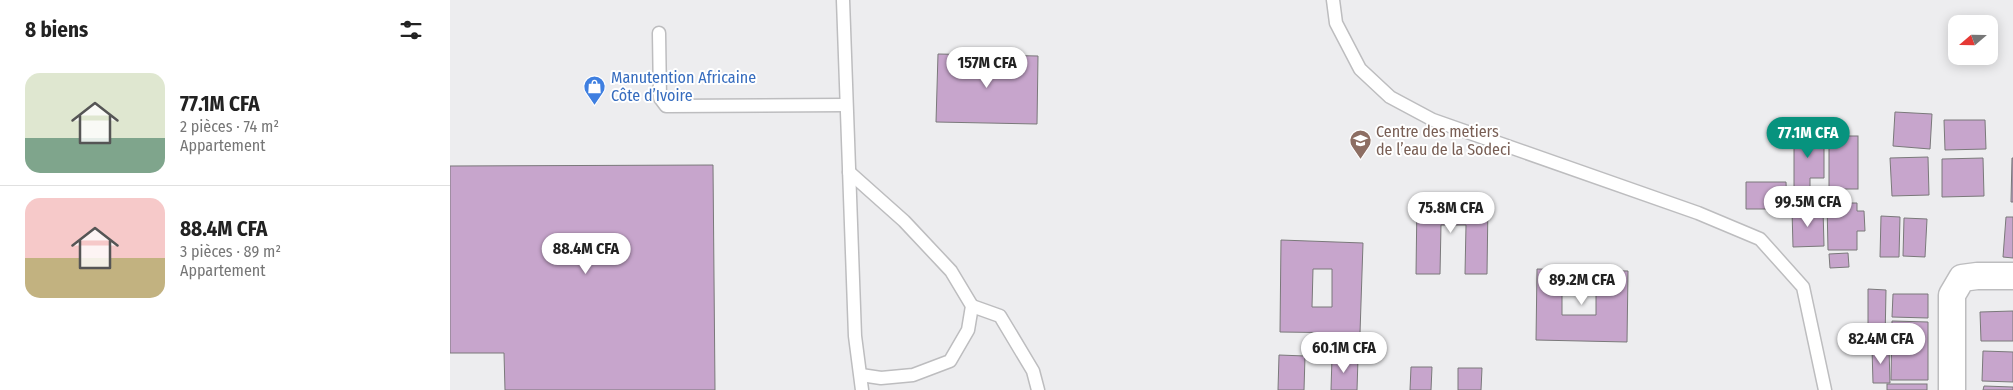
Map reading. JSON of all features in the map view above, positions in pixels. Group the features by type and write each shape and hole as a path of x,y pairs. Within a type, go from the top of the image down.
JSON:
{"street":[{"path":"1952,390 1952,295 1962,278 2013,276"}],"lane":[{"path":"843,0 855,336 862,390"},
{"path":"1333,0 1336,23 1360,69 1390,97 1433,120 1698,212 1760,239 1804,287 1825,390"},
{"path":"659,33 660,98 666,106 846,105"},
{"path":"849,172 904,221 951,271 972,306 1000,316 1033,371 1038,390"},
{"path":"860,376 881,378 913,375 950,362 968,330 972,306"}],"building":[{"path":"938,54 1038,56 1037,124 936,122"},
{"path":"1895,112 1932,114 1930,149 1893,146"},
{"path":"1944,120 1985,120 1986,149 1945,150"},
{"path":"1794,132 1824,132 1824,178 1810,178 1810,190 1794,191"},
{"path":"1829,136 1858,136 1858,189 1829,189"},
{"path":"1928,157 1929,195 1892,196 1890,158"},
{"path":"1983,158 1984,196 1942,197 1942,159"},
{"path":"2012,158 2013,202 2011,202"},
{"path":"713,165 715,390 505,390 504,353 450,353 450,166"},
{"path":"1746,182 1786,182 1787,209 1746,209"},
{"path":"1417,200 1488,202 1487,274 1465,274 1466,225 1441,225 1440,274 1416,274"},
{"path":"1827,203 1857,203 1857,211 1864,211 1865,231 1857,231 1857,250 1828,250"},
{"path":"1823,209 1824,246 1793,247 1792,210"},
{"path":"1881,216 1900,217 1899,257 1880,257"},
{"path":"2006,217 2013,217 2013,258 2003,257"},
{"path":"1904,218 1927,219 1925,257 1903,256"},
{"path":"1281,240 1363,243 1360,333 1280,332","holes":["1313,269 1332,269 1332,307 1312,307"]},
{"path":"1848,253 1849,267 1830,268 1829,254"},
{"path":"1537,269 1628,271 1627,342 1536,340","holes":["1562,294 1596,295 1596,315 1562,315"]},
{"path":"1868,289 1886,290 1885,341 1868,341"},
{"path":"1893,294 1928,294 1928,318 1892,317"},
{"path":"2013,311 2013,341 1981,341 1980,312"},
{"path":"1892,321 1928,322 1928,380 1891,380"},
{"path":"1872,348 1889,348 1890,383 1873,383"},
{"path":"1983,351 2013,352 2013,382 1982,381"},
{"path":"1279,355 1305,356 1304,390 1278,390"},
{"path":"1332,357 1358,358 1357,390 1331,390"},
{"path":"1411,367 1432,367 1431,390 1410,390"},
{"path":"1458,368 1482,368 1481,390 1458,390"},
{"path":"1887,384 1927,384 1927,390 1887,390"},
{"path":"1984,386 2013,387 2013,390 1983,390"}],"place":[{"name":"Manutention Africaine Côte d’Ivoire","path":"595,105"},
{"name":"Centre des metiers de l’eau de la Sodeci","path":"1360,159"}]}
